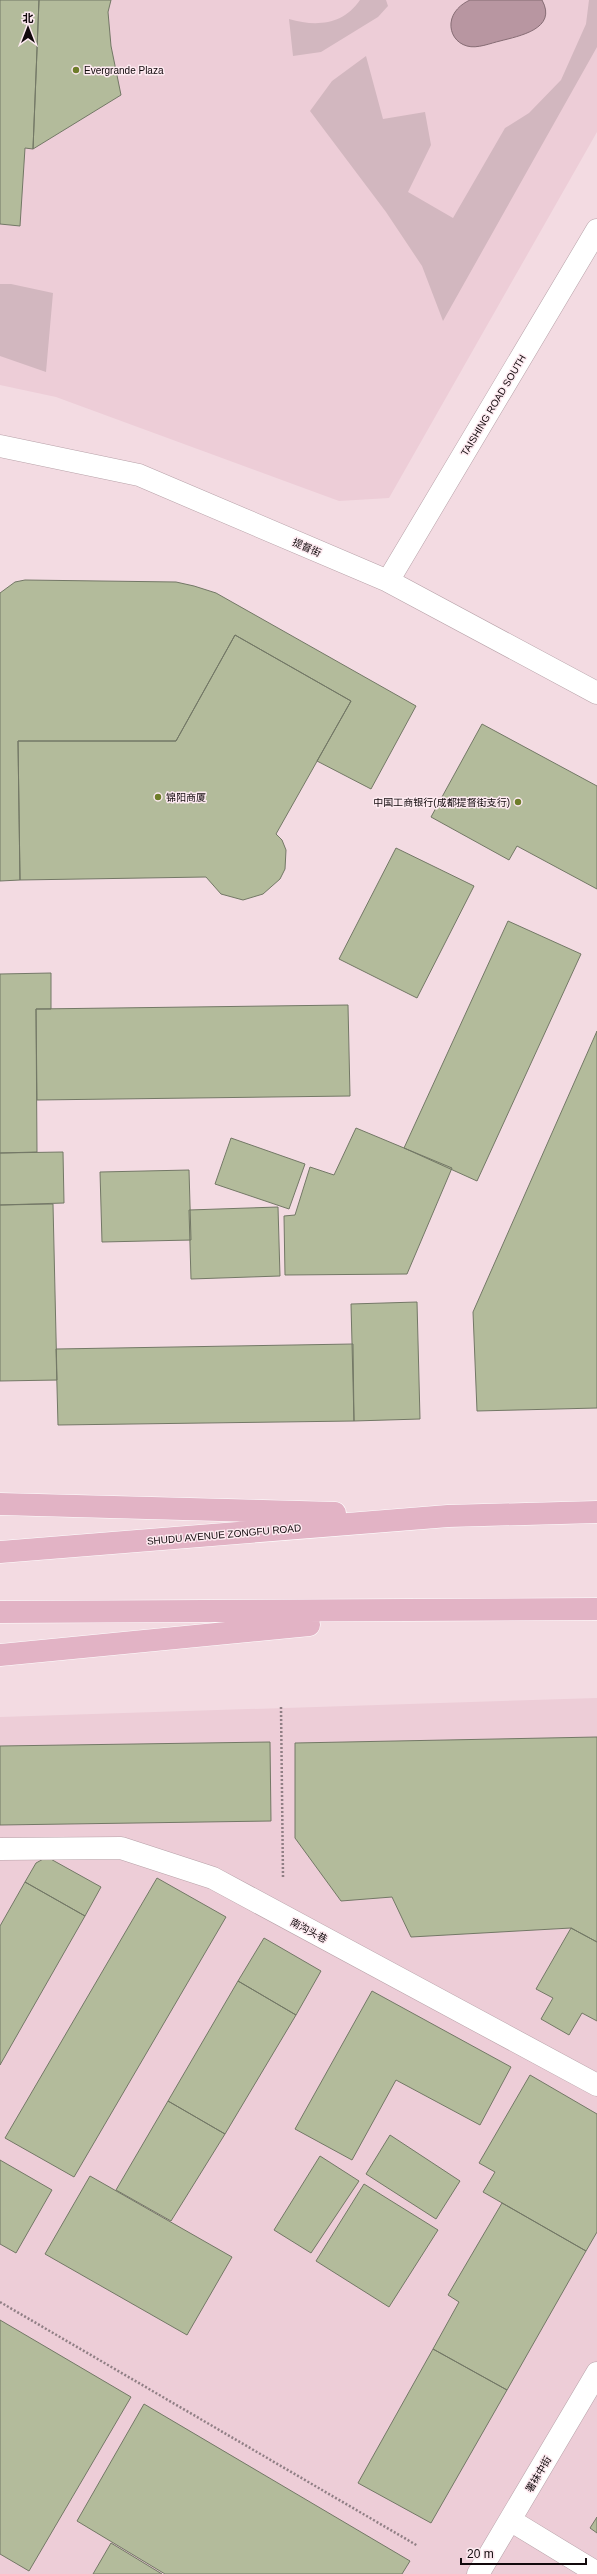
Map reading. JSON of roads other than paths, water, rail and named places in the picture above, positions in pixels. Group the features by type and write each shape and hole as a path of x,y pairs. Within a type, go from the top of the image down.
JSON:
{"main road":[{"name":"TAISHING ROAD SOUTH","path":"388,581 597,230"},
{"name":"提督街","path":"0,446 140,475 388,581 597,693"},
{"name":"SHUDU AVENUE ZONGFU ROAD","path":"0,1504 448,1516"},
{"name":"SHUDU AVENUE ZONGFU ROAD","path":"0,1552 448,1516 597,1512"},
{"path":"0,1612 440,1612 597,1609"},
{"path":"0,1655 440,1612"},
{"name":"南沟头巷","path":"0,1850 122,1848 212,1878 597,2085"},
{"name":"署袜中街","path":"478,2574 597,2373"},
{"path":"510,2520 597,2574"}],"place":[{"name":"Evergrande Plaza","path":"76,70"},
{"name":"锦阳商厦","path":"158,797"},
{"name":"中国工商银行(成都提督街支行)","path":"518,802"}]}
